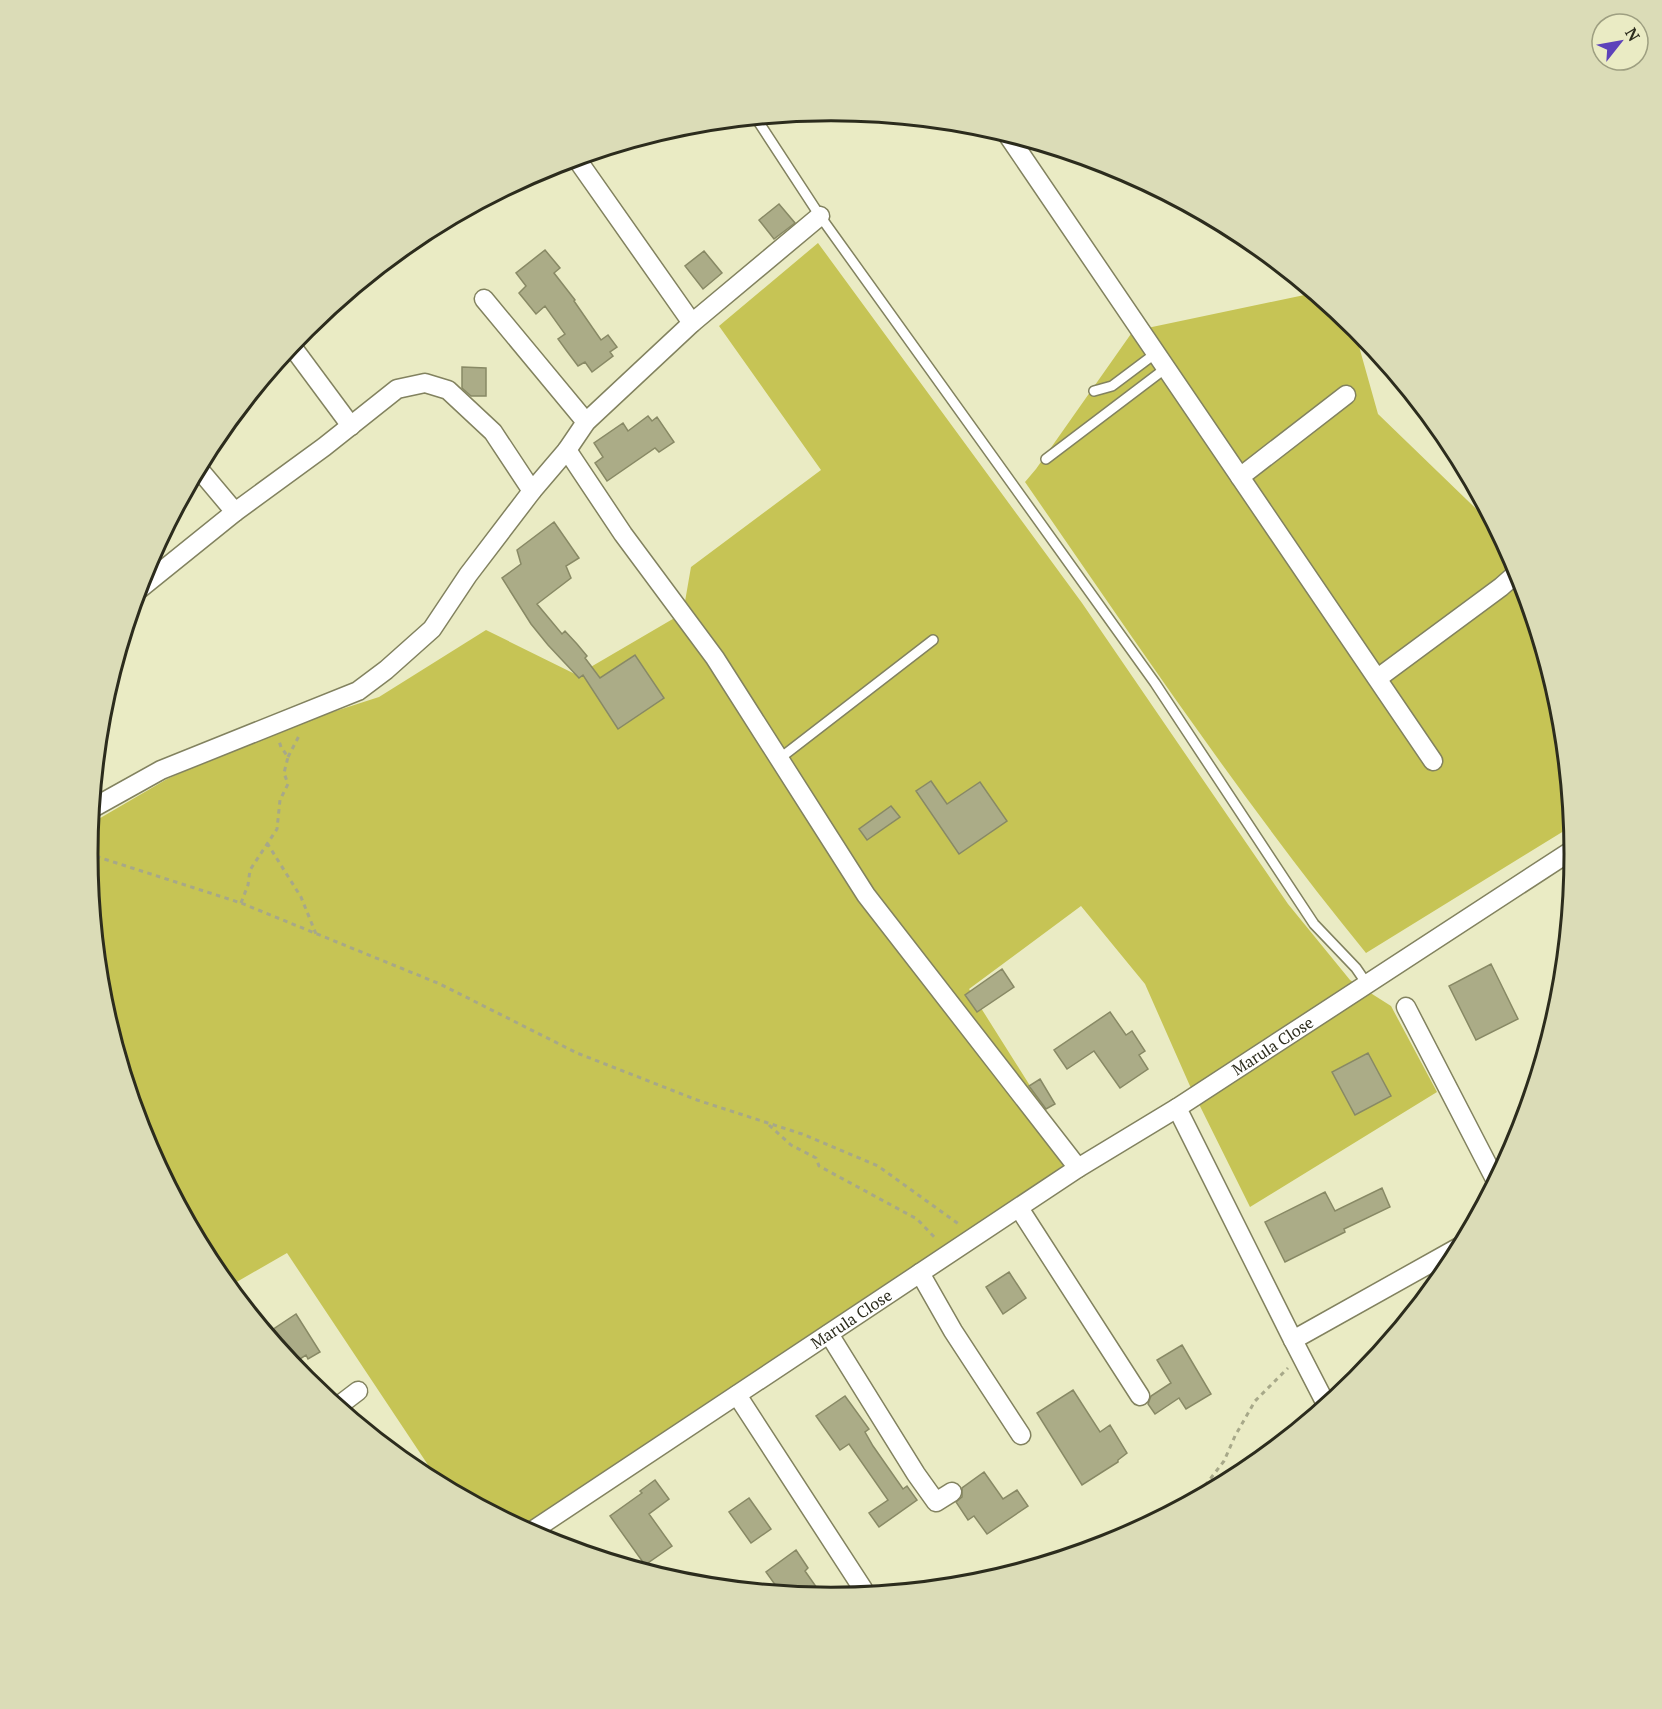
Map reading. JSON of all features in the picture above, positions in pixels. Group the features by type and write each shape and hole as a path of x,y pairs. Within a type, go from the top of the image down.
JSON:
{"street":[{"path":"1014,144 1433,761"},
{"path":"581,165 692,323"},
{"path":"99,805 161,770 358,691 386,670 432,629 468,575 531,491 567,450 586,422 692,323 820,216"},
{"path":"484,299 586,422"},
{"path":"297,353 351,426"},
{"path":"151,580 235,512 397,389 425,383 448,390 493,432 531,491"},
{"path":"1240,477 1346,395"},
{"path":"567,450 623,534 715,658 867,895 1078,1168"},
{"path":"204,475 235,512"},
{"path":"1378,678 1511,578"},
{"name":"Marula Close","path":"539,1527 1078,1168 1177,1108 1564,856"},
{"path":"1406,1007 1492,1173"},
{"path":"1177,1108 1323,1398"},
{"path":"1019,1208 1140,1396"},
{"path":"1296,1347 1445,1256"},
{"path":"920,1273 952,1331 1021,1435"},
{"path":"829,1334 916,1474 936,1502 952,1492"},
{"path":"343,1402 358,1391"},
{"path":"737,1395 862,1587"}],"lane":[{"path":"760,125 820,216 1155,683 1314,924 1356,968 1367,984"},
{"path":"1094,392 1112,386 1161,361"},
{"path":"1046,459 1161,361"},
{"path":"779,759 933,640"}],"path":[{"path":"241,903 248,885 250,870 277,829 280,800 288,784 284,773 288,757 281,747 276,725"},
{"path":"267,843 301,897 316,934"},
{"path":"98,857 241,903 440,984 577,1053 697,1100 802,1134 884,1168 976,1236"},
{"path":"768,1124 791,1145 816,1158 819,1166 917,1219 950,1253"},
{"path":"1205,1485 1224,1461 1234,1436 1255,1401 1279,1378 1296,1347"}],"shaded area":[{"path":"818,243 1082,603 1288,904 1350,980 1391,1006 1437,1092 1250,1207 1190,1086 1145,984 1081,906 969,989 1078,1162 529,1522 464,1490 431,1469 287,1253 236,1283 221,1262 173,1179 153,1135 122,1044 104,950 99,902 99,819 167,779 283,728 379,697 486,630 577,675 683,613 691,567 821,470 719,326"},
{"path":"1305,295 1359,346 1378,414 1479,511 1509,574 1526,619 1540,665 1550,711 1558,759 1564,831 1366,953 1233,780 1025,482 1133,331"}],"building":[{"path":"779,204 795,223 774,239 759,220"},
{"path":"545,250 560,268 554,273 601,340 608,335 617,347 610,352 613,356 592,372 585,362 578,366 558,339 565,334 545,306 536,314 519,293 526,286 516,273"},
{"path":"704,251 722,273 703,289 685,266"},
{"path":"462,367 486,368 486,396 471,396 462,388"},
{"path":"648,416 652,421 657,417 674,442 659,452 655,448 607,481 595,463 603,457 594,443 623,423 628,431"},
{"path":"554,522 579,558 566,566 571,578 537,604 562,634 565,631 577,644 600,678 635,655 664,698 618,729 583,675 579,678 548,645 531,624 502,578 521,564 517,550"},
{"path":"931,781 947,804 980,782 1007,821 959,854 916,791"},
{"path":"891,806 900,817 867,840 859,829"},
{"path":"1491,964 1518,1019 1476,1040 1449,986"},
{"path":"1002,969 1014,987 977,1012 965,995"},
{"path":"1110,1012 1126,1035 1132,1031 1145,1051 1139,1055 1148,1069 1120,1088 1094,1051 1067,1069 1054,1050"},
{"path":"1368,1053 1391,1096 1355,1115 1332,1072"},
{"path":"1040,1079 1055,1104 1046,1109 1029,1086"},
{"path":"1382,1188 1390,1207 1344,1229 1345,1232 1285,1262 1265,1222 1325,1192 1335,1211"},
{"path":"1009,1272 1026,1298 1003,1314 986,1287"},
{"path":"296,1314 320,1352 308,1359 306,1355 299,1359 273,1329"},
{"path":"1182,1345 1211,1394 1186,1409 1179,1398 1155,1414 1148,1404 1151,1396 1171,1383 1157,1360"},
{"path":"1073,1390 1100,1432 1110,1425 1127,1453 1118,1462 1082,1485 1037,1413"},
{"path":"845,1396 869,1429 865,1432 873,1446 903,1489 907,1486 917,1500 879,1527 869,1513 888,1500 849,1444 840,1450 816,1416"},
{"path":"984,1472 1003,1499 1017,1490 1028,1506 987,1534 974,1516 968,1520 956,1502 962,1497 962,1488"},
{"path":"655,1480 669,1499 649,1514 672,1546 646,1564 610,1516 642,1493 640,1491"},
{"path":"749,1498 771,1529 751,1543 729,1512"},
{"path":"796,1550 808,1568 805,1571 817,1587 776,1585 766,1572"}]}
